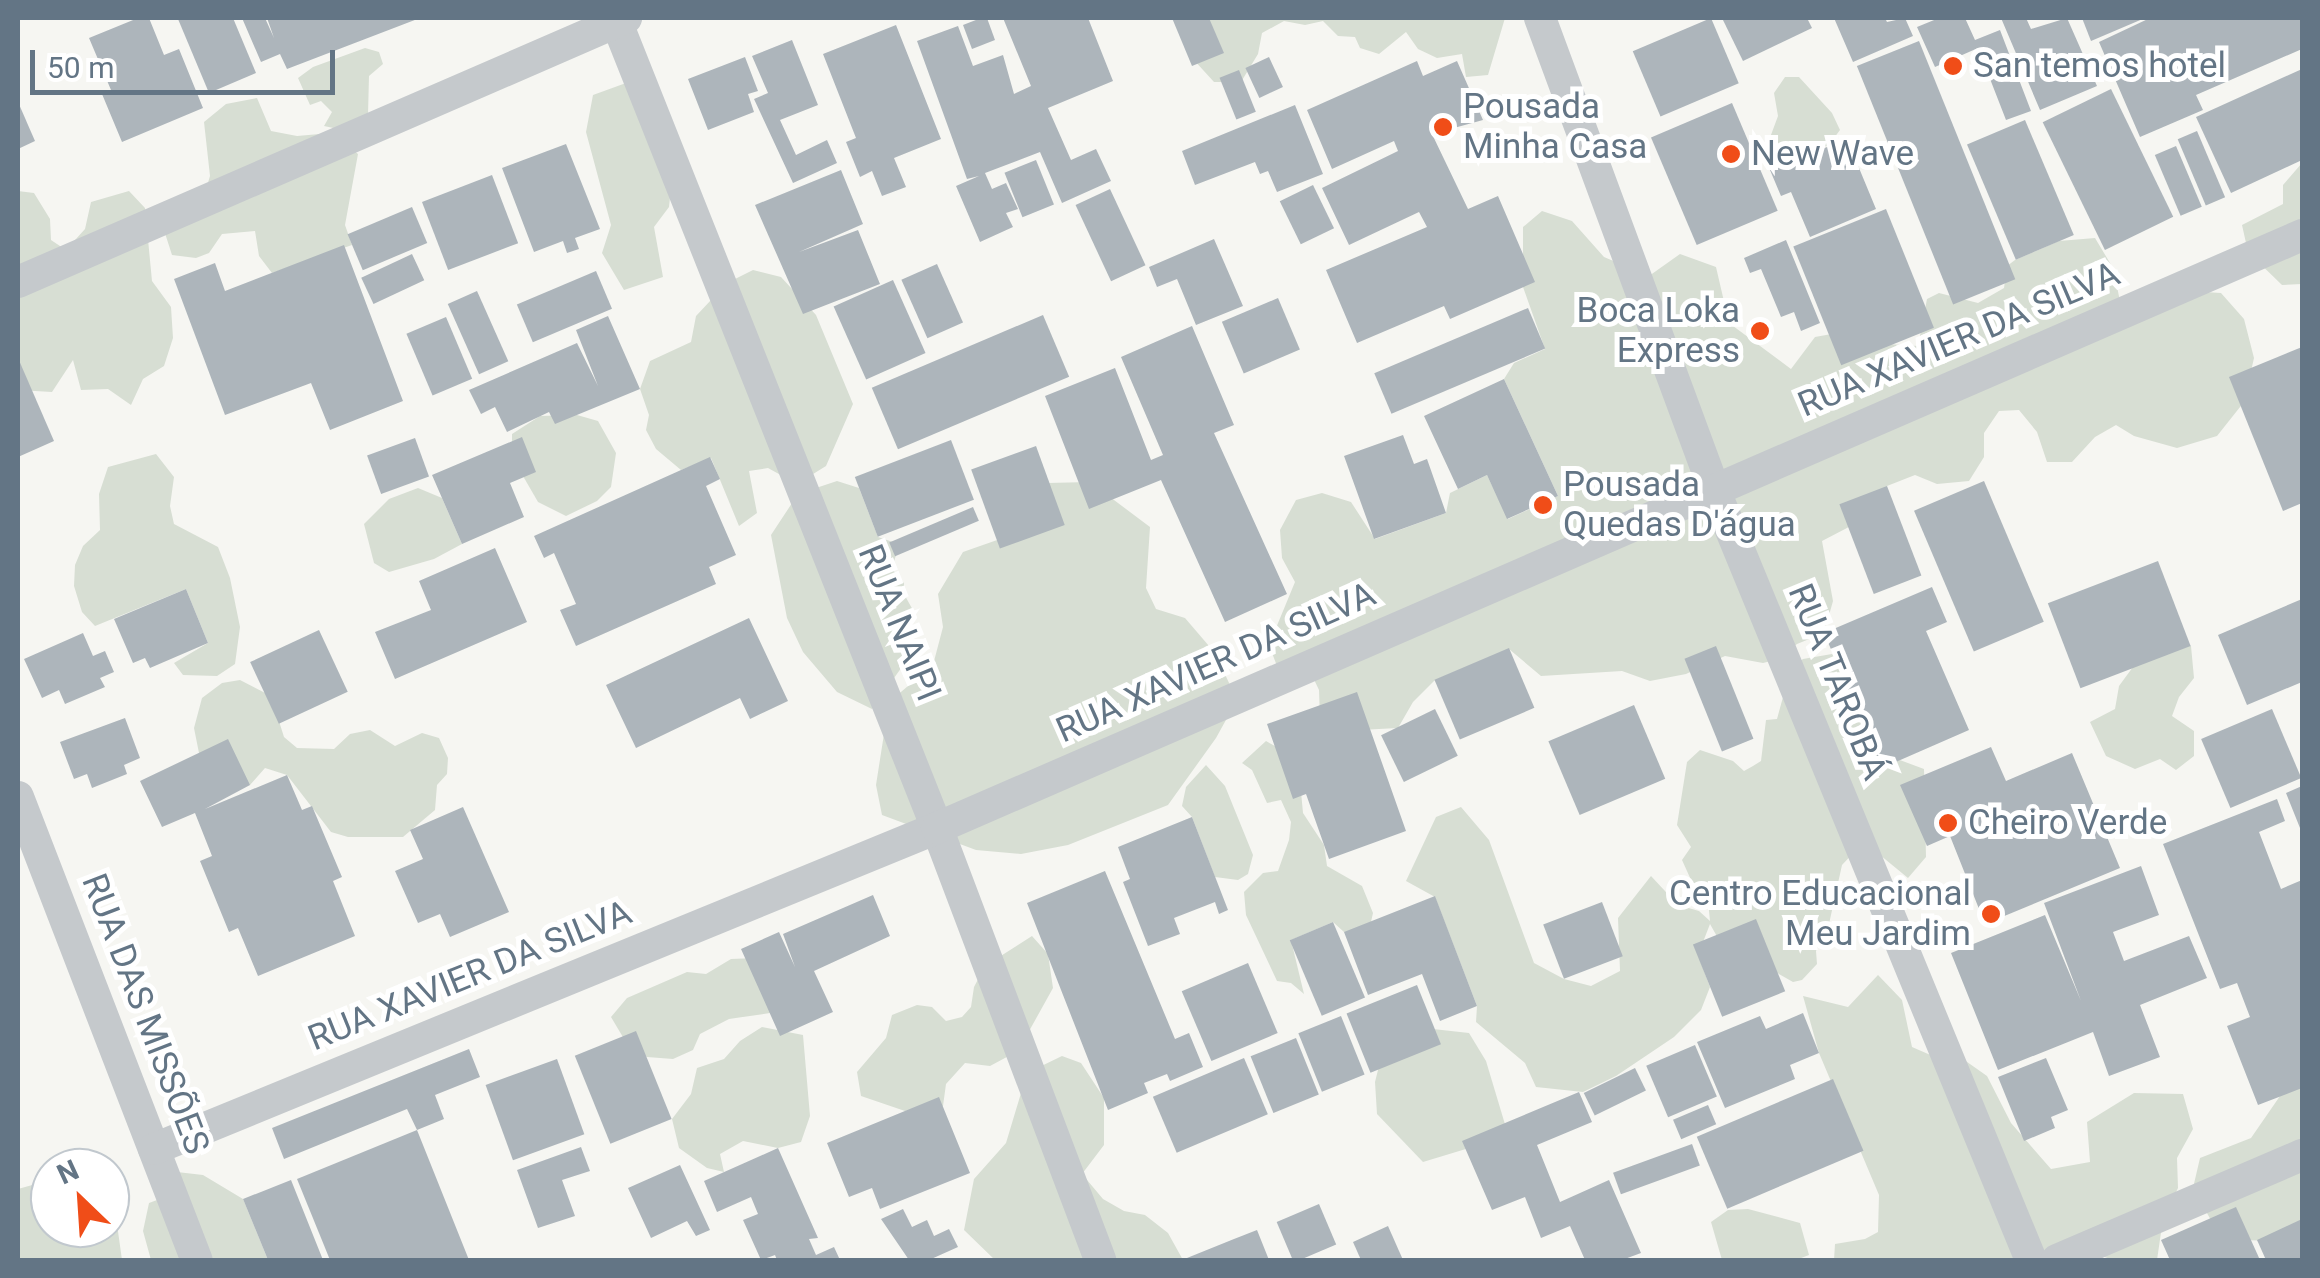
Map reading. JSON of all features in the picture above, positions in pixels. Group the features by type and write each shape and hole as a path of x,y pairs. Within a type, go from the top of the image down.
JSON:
{"street":[{"name":"RUA TAROBÁ","path":"1540,18 1714,489 2031,1260"},
{"path":"18,282 619,19"},
{"name":"RUA NAIPI","path":"619,19 937,828 1100,1260"},
{"name":"RUA XAVIER DA SILVA","path":"154,1149 937,828 2302,235"},
{"name":"RUA DAS MISSÕES","path":"18,797 197,1260"},
{"path":"2057,1260 2302,1155"}],"shaded area":[{"path":"1192,18 1505,18 1488,75 1466,77 1462,54 1437,58 1418,49 1406,32 1379,54 1360,48 1355,37 1338,36 1323,21 1305,25 1284,21 1262,33 1258,54 1241,82 1214,82 1193,59"},
{"path":"365,48 379,52 383,64 369,76 368,115 338,129 324,126 332,112 321,101 310,105 298,78 313,67"},
{"path":"1785,77 1799,77 1832,113 1840,130 1828,146 1801,148 1781,166 1768,143 1778,116 1774,93"},
{"path":"626,83 671,188 669,207 654,227 663,277 624,290 602,253 611,225 586,132 593,95"},
{"path":"257,98 271,131 297,136 331,133 358,154 345,225 352,245 272,273 259,256 255,231 222,234 209,253 196,258 172,255 163,227 204,196 210,176 204,122 226,104"},
{"path":"2302,163 2302,284 2282,285 2248,252 2242,225 2283,204 2283,185"},
{"path":"18,191 34,193 50,219 51,240 66,250 85,229 91,202 129,191 145,208 152,281 171,307 173,338 164,366 143,379 131,405 108,389 81,390 73,360 52,392 18,390"},
{"path":"1542,211 1572,221 1604,257 1649,276 1680,254 1716,267 1729,323 1791,369 1815,337 1859,329 1887,344 1918,346 1927,299 1939,293 1978,303 2004,288 2007,266 2015,260 2059,241 2095,238 2113,268 2120,301 2189,291 2221,293 2244,319 2254,358 2244,402 2217,436 2177,448 2134,436 2116,425 2095,437 2072,462 2047,462 2037,432 2019,410 1999,411 1984,433 1984,457 1969,481 1937,484 1915,475 1887,486 1870,516 1822,541 1833,601 1824,633 1797,644 1779,659 1763,663 1725,656 1686,674 1650,681 1622,671 1541,676 1509,649 1435,680 1413,702 1398,728 1341,731 1320,719 1319,690 1309,669 1277,666 1269,645 1295,582 1282,558 1280,530 1296,500 1322,493 1351,502 1375,539 1446,513 1450,493 1487,475 1508,519 1558,496 1504,379 1514,363 1545,349 1523,287 1523,227"},
{"path":"753,270 781,277 816,315 853,404 826,466 797,484 768,468 749,471 757,513 739,526 711,458 681,470 656,449 646,430 649,415 640,389 650,361 691,342 696,316 727,283"},
{"path":"577,415 598,421 616,453 611,487 597,501 566,516 538,502 512,457 512,434 540,416"},
{"path":"156,454 174,477 170,506 174,524 218,547 230,578 240,627 235,664 217,676 183,675 174,663 208,643 186,589 95,626 82,612 74,586 75,565 83,546 100,530 99,494 108,467"},
{"path":"837,481 859,488 878,537 899,544 892,569 904,583 904,594 914,612 898,619 892,642 909,657 872,709 837,692 803,652 787,618 771,535 798,494"},
{"path":"1090,482 1150,527 1146,588 1156,609 1185,618 1215,653 1237,700 1216,738 1168,805 1068,845 1021,854 976,850 882,815 876,785 889,702 933,665 943,627 938,594 963,552 1000,539 1047,483"},
{"path":"418,488 442,498 462,544 434,559 389,572 374,563 364,524 389,499"},
{"path":"2168,635 2191,646 2194,678 2179,697 2172,716 2194,731 2194,756 2176,770 2160,759 2135,769 2106,756 2090,722 2115,709 2119,686 2141,656"},
{"path":"1832,654 1853,664 1881,753 1924,769 1926,857 1908,878 1880,855 1858,848 1842,865 1829,924 1816,951 1817,964 1802,980 1793,982 1719,940 1710,924 1698,955 1710,987 1701,1010 1674,1037 1616,1076 1583,1092 1536,1087 1525,1063 1476,1022 1477,1006 1435,897 1406,881 1436,817 1461,807 1489,840 1534,963 1564,979 1591,986 1620,971 1618,918 1651,876 1678,905 1699,911 1710,921 1708,901 1696,891 1682,860 1691,847 1677,825 1687,762 1700,750 1733,761 1744,771 1761,761 1766,720 1777,719 1791,668 1803,659"},
{"path":"240,680 271,696 284,737 297,748 334,749 350,734 370,730 395,746 422,733 439,738 448,758 447,774 437,785 435,810 403,837 348,837 331,832 287,775 265,768 250,785 222,770 199,753 194,728 202,698 222,683"},
{"path":"1266,741 1287,753 1299,770 1303,813 1324,845 1327,866 1362,886 1373,913 1369,931 1344,932 1333,922 1291,940 1304,994 1291,983 1277,981 1246,915 1244,892 1263,873 1278,871 1289,840 1291,822 1281,800 1267,803 1252,770 1242,763"},
{"path":"1206,765 1225,786 1253,855 1248,874 1238,880 1215,877 1192,817 1182,806 1186,787"},
{"path":"1032,936 1048,954 1053,988 1018,1051 990,1066 965,1063 946,1084 943,1106 905,1111 861,1096 857,1072 886,1038 892,1015 917,1005 932,1007 946,1021 962,1017 971,1007 974,987 985,966"},
{"path":"756,958 772,998 770,1013 729,1019 700,1034 693,1050 673,1059 647,1057 630,1049 611,1017 627,998 687,972 706,974 731,959"},
{"path":"1878,975 1902,1000 1912,1047 1942,1060 1960,1057 1987,1076 2011,1123 2051,1169 2090,1162 2087,1122 2134,1093 2183,1094 2193,1129 2177,1158 2178,1188 2163,1219 2157,1260 2113,1260 2088,1251 2069,1260 1834,1260 1835,1244 1865,1239 1878,1232 1879,1195 1819,1053 1803,996 1848,1007"},
{"path":"762,1027 803,1035 810,1116 801,1142 778,1148 743,1141 720,1154 724,1172 707,1168 679,1148 672,1119 691,1094 697,1068 724,1059 740,1041"},
{"path":"1424,1028 1469,1033 1486,1061 1507,1131 1479,1145 1423,1162 1377,1114 1375,1082 1380,1062"},
{"path":"2302,1045 2302,1241 2222,1240 2193,1188 2200,1158 2251,1138 2280,1096 2288,1054"},
{"path":"1062,1056 1081,1063 1104,1098 1104,1145 1082,1174 1103,1199 1124,1211 1145,1215 1168,1233 1183,1260 995,1260 964,1230 974,1179 1006,1143 1027,1073"},
{"path":"177,1172 203,1175 243,1199 268,1260 151,1260 143,1231 149,1203 176,1193"},
{"path":"30,1186 30,1248 120,1248 122,1260 18,1260 18,1189"},
{"path":"1748,1209 1800,1223 1809,1255 1796,1260 1722,1260 1711,1222 1728,1210"}],"building":[{"path":"138,18 149,18 164,55 179,49 203,108 122,142 102,94 111,90 89,38"},
{"path":"233,18 256,73 209,93 178,19"},
{"path":"242,18 265,18 274,38 267,18 420,18 287,69 280,54 261,62"},
{"path":"987,18 995,40 972,49 963,25"},
{"path":"1003,18 1088,18 1113,81 1048,108 1071,160 1096,149 1111,181 1062,203 1040,152 985,173 992,189 1006,183 1018,209 1006,213 1013,227 980,242 956,186 979,176 967,179 917,41 958,26 973,66 1003,55 1014,94 1031,86"},
{"path":"1172,18 1209,18 1224,53 1192,66"},
{"path":"1711,18 1739,83 1660,117 1633,51"},
{"path":"1722,18 1807,18 1812,28 1743,61"},
{"path":"1834,18 1885,18 1887,22 1905,18 1913,36 1853,62"},
{"path":"1939,18 1965,18 1975,40 2000,30 2031,111 2006,120 1978,48 1935,67 1917,27"},
{"path":"2001,18 2026,18 2031,29 2067,18 2097,86 2040,110"},
{"path":"2082,18 2145,18 2091,41"},
{"path":"2150,18 2302,18 2302,49 2196,95 2203,110 2140,137 2099,42"},
{"path":"896,25 941,139 894,158 906,187 882,196 872,171 860,177 846,142 856,138 823,54"},
{"path":"792,40 818,105 780,120 796,155 827,140 837,163 793,183 754,99 768,93 752,56"},
{"path":"1919,41 2015,279 1953,304 1857,66"},
{"path":"745,57 758,91 748,94 754,112 708,130 688,79"},
{"path":"1269,57 1283,87 1259,98 1245,68"},
{"path":"1417,61 1423,76 1457,61 1483,120 1432,134 1468,209 1498,196 1535,282 1450,319 1444,306 1357,343 1326,270 1427,227 1419,212 1349,245 1322,188 1398,151 1394,141 1332,169 1307,110"},
{"path":"2302,69 2302,160 2231,193 2196,117"},
{"path":"1239,70 1256,112 1236,120 1220,78"},
{"path":"2111,89 2173,217 2105,250 2043,122"},
{"path":"18,102 35,141 18,149"},
{"path":"1732,103 1778,211 1697,245 1651,137"},
{"path":"1295,105 1323,174 1277,192 1268,171 1260,174 1255,162 1195,185 1182,151"},
{"path":"2025,120 2074,235 2016,260 1967,145"},
{"path":"2197,131 2225,197 2206,205 2178,139"},
{"path":"1847,139 1876,209 1810,237 1791,192 1781,196 1770,170"},
{"path":"566,144 600,229 575,238 579,249 567,253 563,241 534,252 502,168"},
{"path":"2176,146 2202,207 2181,216 2155,155"},
{"path":"1036,160 1054,205 1022,217 1004,173"},
{"path":"841,170 863,224 799,252 858,230 880,284 803,314 755,205"},
{"path":"492,175 518,243 448,270 422,202"},
{"path":"1313,185 1334,228 1301,244 1280,201"},
{"path":"1110,189 1145,265 1111,281 1076,205"},
{"path":"412,207 427,243 363,270 348,234"},
{"path":"1886,209 1934,328 1841,365 1793,246"},
{"path":"1214,239 1243,306 1196,325 1177,279 1157,287 1149,267"},
{"path":"1786,240 1820,323 1801,331 1794,312 1781,317 1761,269 1750,273 1744,258"},
{"path":"344,245 403,401 330,430 311,383 225,415 174,279 215,263 225,291"},
{"path":"412,254 424,280 374,304 361,278"},
{"path":"937,264 963,322 927,338 901,280"},
{"path":"596,271 612,309 533,342 517,305"},
{"path":"893,280 926,353 866,380 834,306"},
{"path":"477,291 508,361 479,374 448,304"},
{"path":"1278,298 1300,350 1244,373 1222,322"},
{"path":"1528,308 1545,349 1391,414 1374,373"},
{"path":"1043,315 1069,377 898,449 872,388"},
{"path":"608,316 640,389 555,424 549,412 507,432 495,407 481,414 469,390 577,343 598,386 576,330"},
{"path":"446,317 472,379 433,395 406,334"},
{"path":"1192,326 1234,425 1214,433 1287,594 1225,622 1161,480 1089,509 1045,396 1115,368 1151,460 1163,455 1121,357"},
{"path":"2302,347 2302,503 2283,511 2229,377"},
{"path":"18,358 54,441 18,457"},
{"path":"1504,379 1558,496 1507,519 1487,475 1458,489 1424,416"},
{"path":"1403,435 1414,464 1427,459 1446,513 1374,539 1344,456"},
{"path":"522,437 536,472 510,483 524,517 462,544 432,475"},
{"path":"415,438 429,477 381,494 367,455"},
{"path":"951,440 974,500 878,537 855,477"},
{"path":"1036,446 1065,525 1000,549 971,470"},
{"path":"710,457 720,479 706,486 736,555 709,567 716,584 576,646 560,610 576,604 554,553 544,558 534,536"},
{"path":"1984,481 2044,622 1974,652 1914,511"},
{"path":"1887,486 1921,576 1874,594 1839,504"},
{"path":"973,507 979,521 895,556 889,543"},
{"path":"495,548 527,622 395,679 375,632 431,610 419,581"},
{"path":"2158,561 2191,646 2080,688 2048,603"},
{"path":"1932,587 1947,622 1926,631 1969,730 1882,768 1824,633"},
{"path":"186,589 208,643 150,668 145,658 133,663 114,619"},
{"path":"2302,599 2302,682 2247,705 2218,635"},
{"path":"749,618 788,701 750,719 740,698 636,748 606,685"},
{"path":"319,630 348,692 279,724 250,662"},
{"path":"83,633 93,656 105,651 114,672 100,678 105,687 65,704 59,690 42,698 24,659"},
{"path":"1716,646 1753,739 1722,751 1684,659"},
{"path":"1509,648 1534,708 1460,739 1434,680"},
{"path":"1357,692 1406,831 1329,859 1306,794 1293,799 1267,724"},
{"path":"1634,705 1665,779 1580,815 1548,741"},
{"path":"1435,709 1458,756 1404,782 1381,735"},
{"path":"2272,709 2301,778 2230,808 2201,739"},
{"path":"125,718 140,758 124,765 127,774 92,788 87,774 74,779 60,742"},
{"path":"228,739 250,785 205,809 287,775 302,810 312,806 342,877 333,881 355,936 258,976 238,928 229,932 200,861 212,856 195,813 162,827 140,781"},
{"path":"1991,747 2006,781 2072,753 2120,868 1985,924 1950,836 1927,846 1900,785"},
{"path":"2302,786 2302,833 2286,793"},
{"path":"2277,799 2285,821 2259,832 2281,889 2302,880 2302,1088 2258,1105 2227,1026 2250,1017 2237,983 2220,989 2163,844"},
{"path":"463,807 509,912 450,937 440,914 418,923 395,871 423,859 410,830"},
{"path":"1192,817 1228,910 1219,914 1215,902 1174,918 1180,934 1148,946 1123,882 1130,879 1118,847"},
{"path":"2141,866 2159,915 2113,932 2124,961 2189,936 2207,978 2140,1005 2160,1057 2109,1076 2093,1032 1998,1070 1951,953 2045,915 2081,1001 2044,903"},
{"path":"1105,871 1175,1039 1189,1033 1203,1067 1170,1081 1167,1074 1144,1083 1148,1093 1108,1110 1027,903"},
{"path":"873,895 890,936 814,971 833,1012 780,1036 741,949 779,932 795,967 783,934"},
{"path":"1435,896 1477,1006 1440,1021 1422,974 1368,995 1344,932"},
{"path":"1602,902 1623,956 1564,979 1543,925"},
{"path":"1756,919 1785,991 1722,1017 1693,944"},
{"path":"1333,922 1365,997 1322,1016 1290,940"},
{"path":"1248,963 1278,1033 1211,1061 1182,991"},
{"path":"1417,985 1441,1044 1371,1073 1347,1013"},
{"path":"1803,1013 1819,1053 1790,1065 1795,1079 1725,1108 1697,1042 1760,1016 1766,1029"},
{"path":"1341,1016 1365,1074 1322,1092 1298,1033"},
{"path":"636,1031 672,1119 610,1144 575,1056"},
{"path":"1296,1038 1319,1095 1273,1113 1251,1056"},
{"path":"1695,1045 1717,1097 1668,1117 1646,1066"},
{"path":"469,1049 480,1077 435,1095 444,1119 417,1130 407,1109 284,1159 272,1128"},
{"path":"1244,1058 1268,1114 1177,1153 1153,1097"},
{"path":"2046,1058 2068,1110 2051,1117 2055,1128 2024,1141 1998,1077"},
{"path":"557,1059 584,1134 513,1160 486,1085"},
{"path":"1635,1068 1646,1090 1595,1115 1584,1093"},
{"path":"1833,1079 1863,1151 1727,1209 1697,1137"},
{"path":"1579,1092 1592,1122 1537,1145 1560,1202 1609,1180 1641,1253 1622,1260 1585,1260 1570,1226 1541,1238 1525,1197 1492,1210 1462,1141"},
{"path":"939,1097 970,1173 880,1209 872,1188 849,1197 827,1143"},
{"path":"1708,1105 1716,1124 1681,1139 1673,1120"},
{"path":"417,1130 469,1260 330,1260 297,1179"},
{"path":"1692,1144 1700,1166 1621,1194 1613,1173"},
{"path":"581,1147 590,1171 562,1180 575,1216 538,1228 517,1170"},
{"path":"778,1148 818,1238 809,1239 816,1255 834,1247 840,1260 777,1260 775,1255 761,1260 743,1220 758,1214 751,1197 717,1212 704,1181"},
{"path":"680,1165 710,1230 696,1236 687,1221 651,1238 628,1188"},
{"path":"291,1180 323,1260 268,1260 243,1199"},
{"path":"1319,1204 1336,1245 1293,1260 1277,1222"},
{"path":"2236,1207 2260,1260 2170,1260 2161,1240"},
{"path":"903,1209 912,1227 927,1220 934,1236 949,1229 958,1247 929,1260 909,1260 881,1219"},
{"path":"2302,1219 2302,1260 2266,1260 2257,1240"},
{"path":"1388,1226 1403,1260 1361,1260 1353,1242"},
{"path":"1257,1230 1269,1260 1182,1260 1234,1239"}],"place":[{"name":"San temos hotel","path":"1953,66"},
{"name":"Pousada Minha Casa","path":"1443,127"},
{"name":"New Wave","path":"1731,154"},
{"name":"Boca Loka Express","path":"1760,331"},
{"name":"Pousada Quedas D'água","path":"1543,505"},
{"name":"Cheiro Verde","path":"1948,823"},
{"name":"Centro Educacional Meu Jardim","path":"1991,914"}]}
